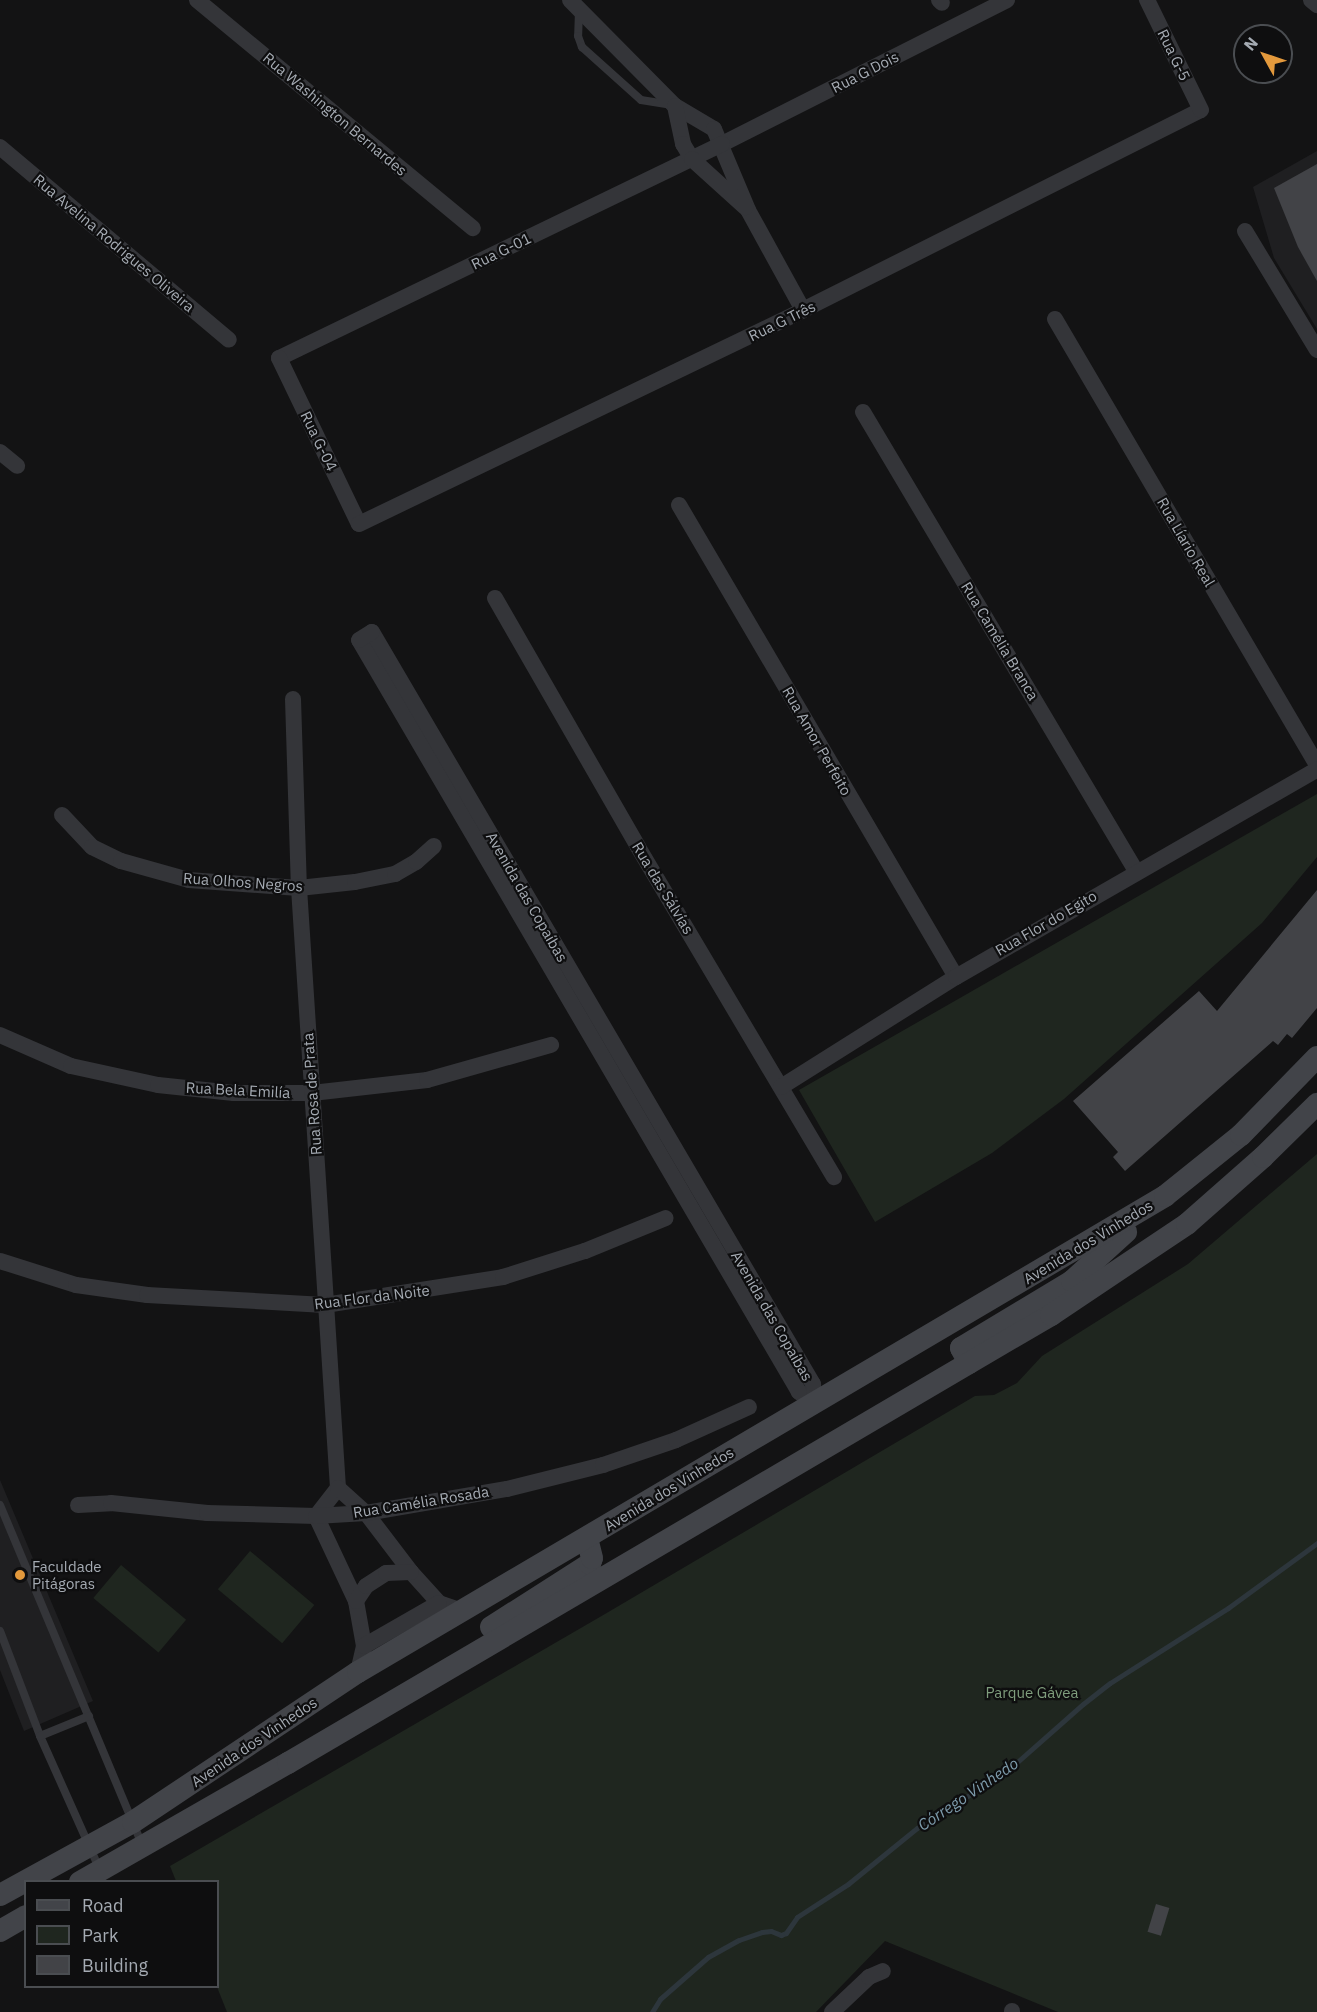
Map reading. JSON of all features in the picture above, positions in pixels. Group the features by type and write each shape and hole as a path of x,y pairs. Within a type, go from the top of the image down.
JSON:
{"main road":[{"name":"Avenida dos Vinhedos","path":"28,1880 133,1822 358,1672 1165,1196 1241,1135 1317,1057"},
{"name":"Avenida dos Vinhedos","path":"81,1880 1051,1315 1187,1224 1263,1157 1317,1104"},
{"path":"969,1363 961,1348 1072,1281 1165,1196"},
{"path":"365,1716 507,1616 590,1564 592,1558 587,1538"},
{"name":"Avenida dos Vinhedos","path":"0,1895 24,1882"},
{"path":"0,1931 24,1917"}],"street":[{"name":"Rua Washington Bernardes","path":"197,0 473,228"},
{"name":"Rua G Dois","path":"722,144 1007,0"},
{"name":"Rua G-5","path":"1147,0 1201,110"},
{"path":"1311,0 1317,5"},
{"path":"575,4 675,106 714,129 748,210 804,310"},
{"path":"675,106 683,144 692,159 748,210"},
{"name":"Rua G Três","path":"359,524 804,310 1201,110"},
{"name":"Rua G-01","path":"279,358 722,144"},
{"name":"Rua Avelina Rodrigues Oliveira","path":"0,147 229,340"},
{"path":"1245,231 1317,350"},
{"name":"Rua Líario Real","path":"1055,319 1317,767"},
{"name":"Rua G-04","path":"279,358 359,524"},
{"name":"Rua Camélia Branca","path":"863,411 1136,871"},
{"path":"0,452 17,466"},
{"name":"Rua Amor Perfeito","path":"679,505 956,977"},
{"name":"Rua das Sálvías","path":"495,598 638,847 834,1177"},
{"name":"Avenida das Copaíbas","path":"372,632 813,1384 814,1403 800,1392 359,640 372,632"},
{"name":"Rua Rosa de Prata","path":"293,699 299,888 338,1488"},
{"name":"Rua Flor do Egito","path":"781,1087 956,977 1317,767"},
{"name":"Rua Olhos Negros","path":"62,816 92,848 154,872 189,880 299,888 395,874 416,862 434,846"},
{"name":"Rua Bela Emilía","path":"0,1035 71,1066 158,1085 234,1093 312,1093 427,1080 551,1045"},
{"name":"Rua Flor da Noite","path":"0,1261 76,1285 147,1295 325,1305 503,1277 585,1251 666,1218"},
{"name":"Rua Camélia Rosada","path":"78,1505 111,1503 207,1514 316,1516 366,1513 507,1489 603,1465 676,1440 749,1407"},
{"path":"358,1672 364,1646 356,1600 316,1516 338,1488 366,1513 411,1572 439,1603 462,1611"},
{"path":"356,1600 366,1586 386,1573 411,1572"},
{"path":"364,1646 439,1603"},
{"path":"832,2012 869,1977 883,1971"}],"lane":[{"path":"575,4 578,36 582,47 641,100 675,106"},
{"path":"0,1505 143,1844"},
{"path":"0,1631 40,1736 99,1868"},
{"path":"40,1736 89,1716"}],"shaded area":[{"path":"1317,151 1317,329 1274,258 1253,187"},
{"name":"Faculdade Pitágoras","path":"0,1480 93,1701 24,1731 0,1670"}],"green space":[{"path":"1317,794 1317,857 1262,923 1064,1099 992,1153 875,1222 799,1090"},
{"name":"Parque Gávea","path":"1317,1154 1317,2012 1058,2012 885,1941 816,2012 227,2012 217,1988 219,1880 176,1880 170,1866 975,1396 994,1395 1017,1383 1042,1356 1188,1264"},
{"path":"250,1551 314,1605 282,1643 218,1589"},
{"path":"121,1565 186,1620 158,1653 93,1598"}],"building":[{"path":"1317,164 1317,281 1298,247 1274,188"},
{"path":"1317,890 1317,1008 1292,1038 1287,1034 1278,1045 1273,1041 1125,1171 1113,1157 1118,1152 1073,1101 1199,991 1217,1011"},
{"path":"1156,1904 1169,1908 1161,1936 1148,1932"}],"waterway":[{"name":"Córrego Vinhedo","path":"652,2012 660,1999 708,1957 739,1940 762,1932 771,1931 781,1935 786,1933 797,1917 848,1884 917,1828 1007,1771 1110,1683 1228,1608 1317,1543"}],"place":[{"name":"Faculdade Pitágoras","path":"20,1575"}]}
